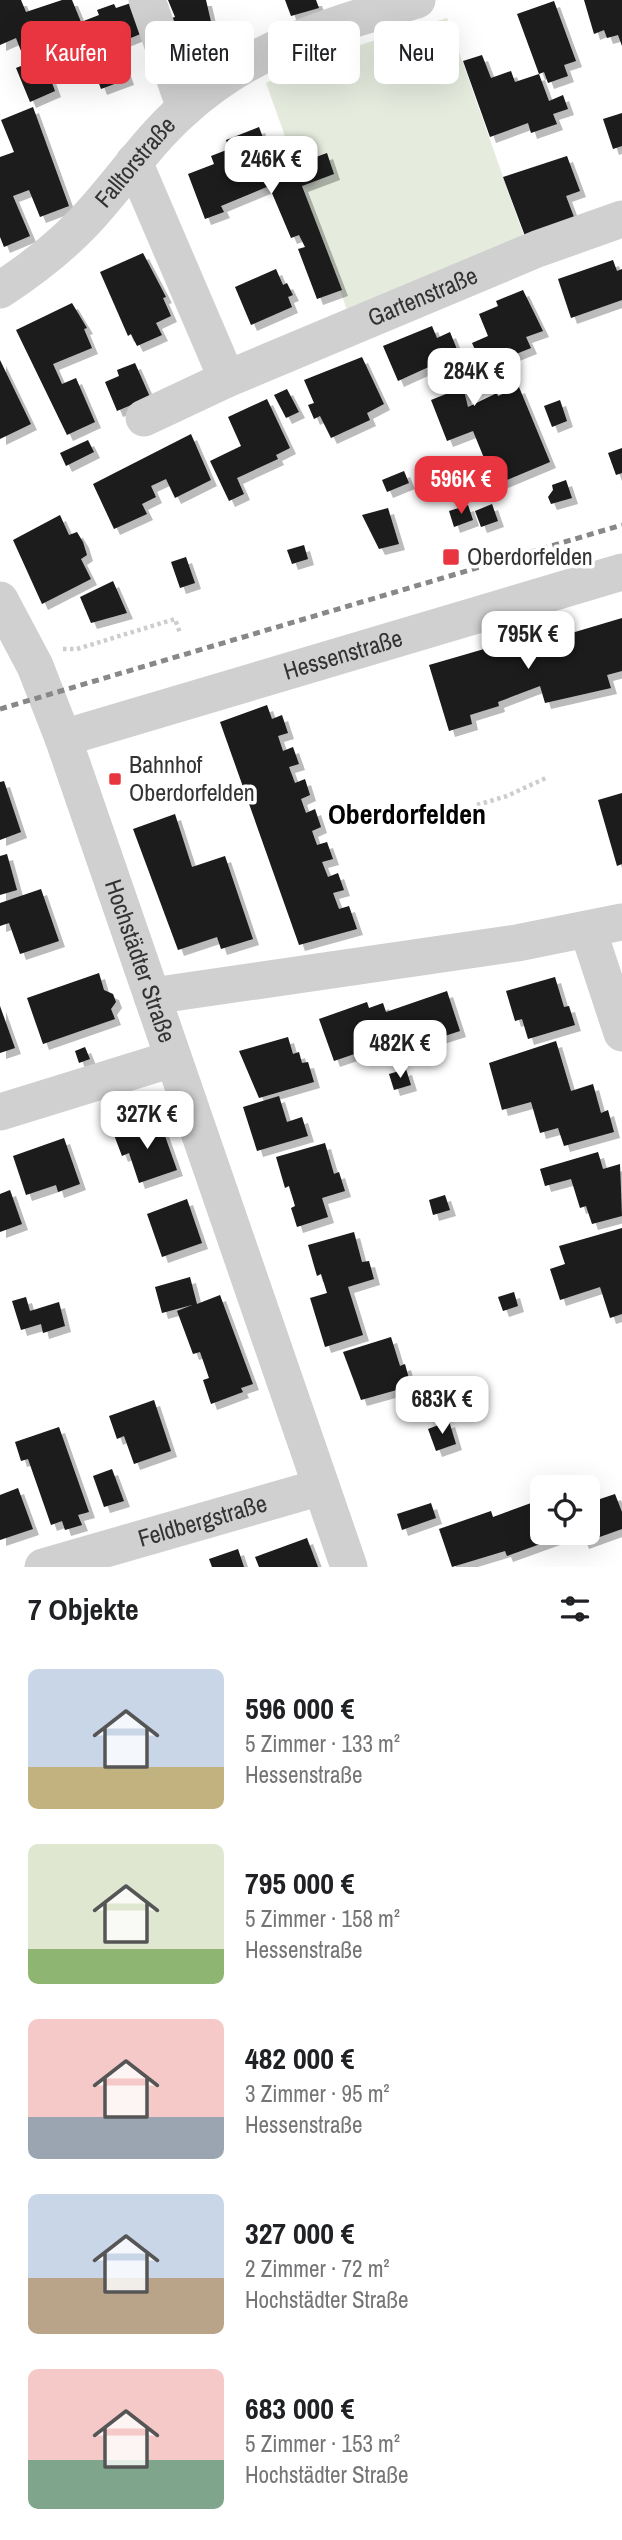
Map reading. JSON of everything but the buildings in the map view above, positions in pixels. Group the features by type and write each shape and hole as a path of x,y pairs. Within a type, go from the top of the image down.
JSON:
{"street":[{"name":"Falltorstraße","path":"0,290 62,243 99,206 134,162 185,108 147,0"},
{"path":"185,108 245,63 268,50 317,30 417,0"},
{"path":"134,162 228,379"},
{"name":"Gartenstraße","path":"144,418 228,379 537,249 622,219"},
{"name":"Hessenstraße","path":"63,738 622,572"},
{"name":"Hochstädter Straße","path":"0,600 27,649 63,738 349,1567"},
{"path":"152,996 517,943 605,926 622,1033"},
{"path":"0,1112 172,1059"},
{"name":"Feldbergstraße","path":"43,1567 321,1487"}],"path":[{"path":"27,649 77,649 174,619 180,633"},
{"path":"477,805 507,796 548,777"}],"shaded area":[{"path":"374,41 374,84 459,84 459,52 525,239 348,313 266,83 360,84 360,45"}],"railway":[{"path":"0,709 622,525"}],"place":[{"name":"Oberdorfelden","path":"451,557"},
{"name":"Bahnhof Oberdorfelden","path":"115,779"}],"district":[{"name":"Oberdorfelden","path":"407,814"}]}
